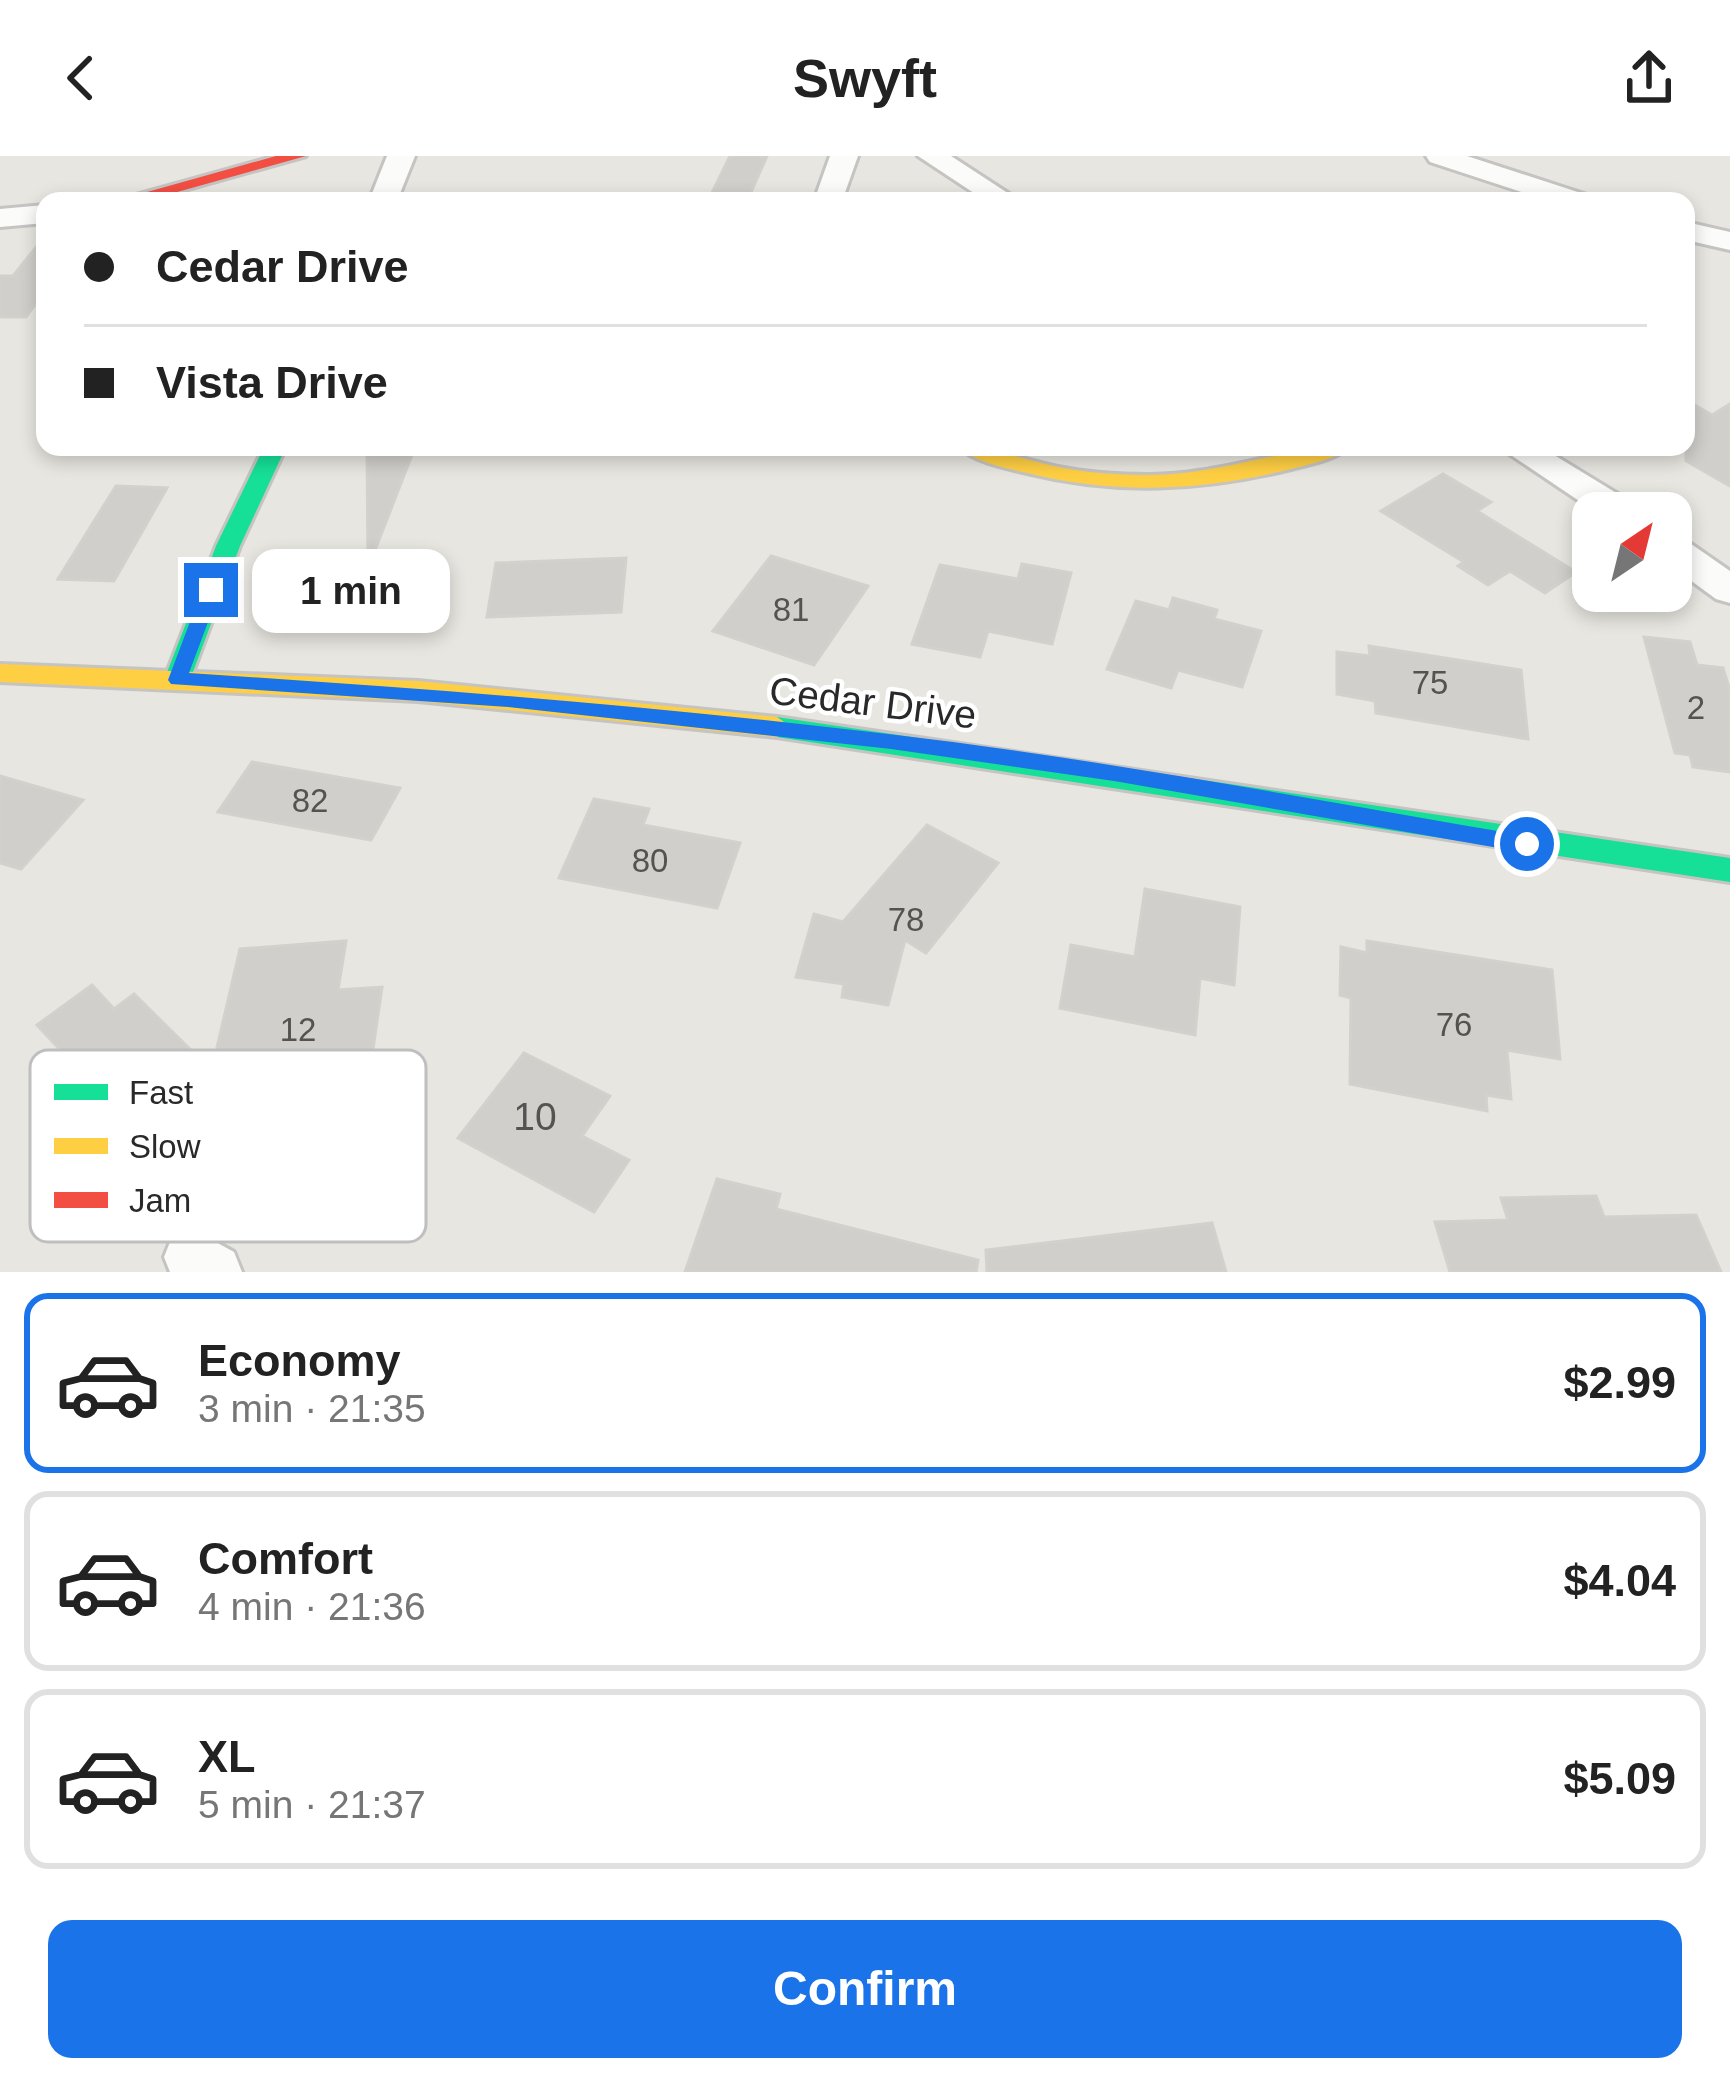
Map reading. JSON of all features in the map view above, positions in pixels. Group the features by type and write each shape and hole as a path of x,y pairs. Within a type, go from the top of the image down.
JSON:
{"street":[{"path":"159,192 297,156"},
{"path":"386,192 401,156"},
{"path":"831,192 844,156"},
{"path":"932,156 991,192"},
{"path":"1440,156 1550,192"},
{"path":"0,218 36,215"},
{"path":"1695,233 1730,241"},
{"path":"177,680 228,546 271,456"},
{"path":"986,456 1052,474 1162,482 1242,475 1308,456"},
{"path":"1531,456 1589,492"},
{"path":"1692,563 1730,590"},
{"name":"Cedar Drive","path":"0,673 508,700 891,742 1114,773 1486,839 1730,870"}],"building":[{"path":"730,156 767,156 751,192 712,192"},
{"path":"36,247 36,303 26,317 0,317 0,276 13,276"},
{"path":"1730,404 1730,486 1686,461 1686,456 1695,456 1695,405 1712,415"},
{"path":"367,456 412,456 370,563"},
{"path":"1443,474 1491,502 1477,511 1572,570 1572,575 1545,593 1510,571 1488,585 1458,566 1464,562 1381,511"},
{"path":"116,486 167,488 114,581 58,579"},
{"path":"771,556 868,586 814,665 713,631"},
{"path":"626,558 621,612 487,617 496,563"},
{"path":"1022,564 1071,573 1052,644 988,631 980,657 912,644 940,565 1018,579"},
{"path":"1173,598 1217,610 1214,619 1261,631 1242,687 1178,670 1171,688 1107,669 1136,601 1169,610"},
{"path":"1644,637 1690,642 1697,665 1723,668 1730,691 1730,772 1693,767 1690,755 1675,753"},
{"path":"1369,646 1521,670 1528,739 1376,713 1375,701 1337,694 1337,652 1370,656"},
{"path":"252,762 400,788 371,840 218,812"},
{"path":"0,776 83,800 21,869 0,863"},
{"path":"594,799 649,809 643,825 740,843 717,908 559,878"},
{"path":"927,825 998,863 926,953 905,940 888,1005 842,997 844,984 796,977 814,914 843,922"},
{"path":"1145,889 1240,907 1234,985 1200,978 1195,1035 1060,1008 1071,945 1135,957"},
{"path":"346,941 338,990 382,987 373,1050 216,1050 240,949"},
{"path":"1367,941 1552,970 1560,1059 1507,1050 1511,1099 1486,1095 1487,1111 1350,1084 1351,998 1340,995 1341,947 1367,953"},
{"path":"92,985 114,1009 134,994 191,1050 60,1050 37,1025"},
{"path":"524,1053 610,1096 582,1136 629,1160 594,1212 458,1138"},
{"path":"717,1179 780,1194 776,1209 978,1260 976,1272 685,1272"},
{"path":"1596,1196 1604,1217 1696,1215 1721,1272 1450,1272 1435,1222 1508,1220 1501,1198"},
{"path":"1212,1223 1226,1272 987,1272 986,1250"}],"traffic: fast":[{"path":"177,680 228,546 271,456"},
{"path":"777,727 1730,870"}],"traffic: slow":[{"path":"995,456 1061,475 1154,482 1247,472 1309,456"},
{"path":"0,673 418,691 777,727"}],"traffic: jam":[{"path":"159,192 297,156"}],"route":[{"path":"211,590 177,680 508,700 891,742 1114,773 1527,844"}]}
